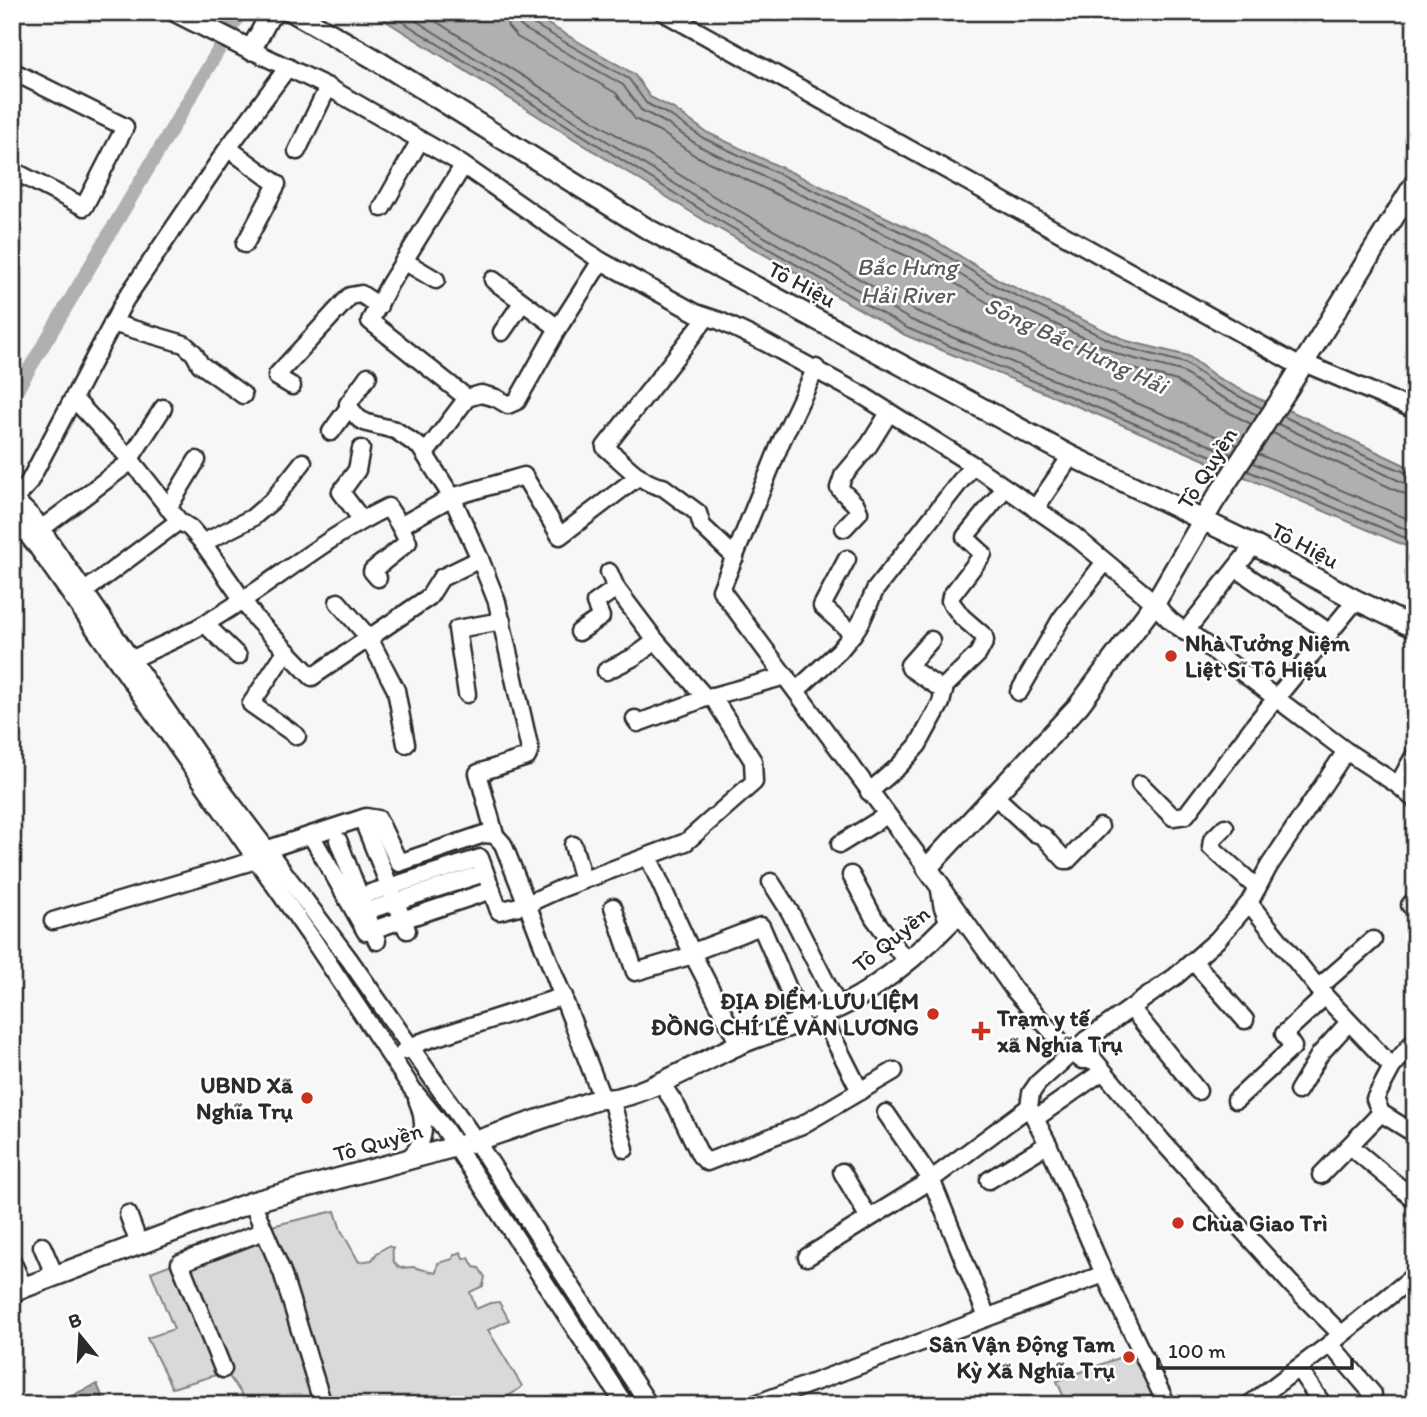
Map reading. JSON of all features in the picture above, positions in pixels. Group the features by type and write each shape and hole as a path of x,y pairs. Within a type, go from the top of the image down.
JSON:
{"main road":[{"path":"176,12 246,48 269,17 276,12"},
{"name":"Tô Hiệu","path":"293,12 373,58 646,228 1071,456 1254,545 1356,600 1415,628"},
{"name":"Tô Quyền","path":"18,1290 253,1202 453,1145 476,1141 661,1083 739,1044 821,1014 869,990 906,961 956,919 944,906 941,887 927,868 1079,705 1155,603 1213,503 1287,390 1415,183"}],"street":[{"path":"663,12 1302,365 1415,410"},
{"path":"246,48 328,87 421,139 601,261 696,313 743,332 816,368 973,465 1072,534 1155,603 1163,615 1185,632 1415,800"},
{"path":"13,504 28,484 125,300 288,67"},
{"path":"12,71 125,127 85,207 12,170"},
{"path":"297,151 328,87"},
{"path":"383,208 421,139"},
{"path":"229,148 277,184 246,244"},
{"path":"463,166 389,285 370,321 467,398"},
{"path":"404,261 436,280"},
{"path":"425,454 467,398 481,394 508,405 513,404 601,261"},
{"path":"493,280 558,328"},
{"path":"292,386 277,375 351,296 361,295 379,306"},
{"path":"502,332 522,303"},
{"path":"707,317 605,447 639,476 663,487 698,513 702,526 736,557"},
{"path":"112,323 184,344 200,364 243,395"},
{"path":"816,368 781,442 721,590 927,868"},
{"path":"331,432 368,376"},
{"path":"74,399 130,459 179,522 190,528 203,543 241,601 312,677 429,597 441,578 481,559"},
{"path":"349,407 359,419 367,423 395,429 425,454 452,497 494,592 530,750 527,757 478,773 495,835 503,844 607,1098 625,1149"},
{"path":"41,529 126,465 163,408"},
{"path":"844,528 859,512 856,505 839,488 843,476 869,444 888,413"},
{"path":"361,449 357,470 341,492 362,520"},
{"path":"1035,509 1071,456"},
{"path":"168,508 197,460"},
{"path":"203,543 252,518 274,500 303,462"},
{"path":"797,690 839,651 853,634 875,590 973,465"},
{"path":"400,526 452,497 524,476 560,536 639,476"},
{"path":"983,554 965,537 1006,488"},
{"path":"13,504 41,529 85,592 128,664 254,858 392,1060 443,1128 625,1405"},
{"path":"13,504 37,547 269,849 410,1047 476,1141 649,1405"},
{"path":"128,664 205,624 362,520 388,507 408,542 372,570 378,578"},
{"path":"85,592 179,522"},
{"path":"869,792 918,745 941,703 948,682 978,654 985,641 984,636 962,617 950,601 951,596 995,541"},
{"path":"1185,632 1254,545"},
{"path":"847,559 822,606 853,634"},
{"path":"1018,692 1060,619 1105,562"},
{"path":"1236,568 1330,633"},
{"path":"439,879 459,864 480,858 499,911 527,904 686,842 754,782 753,761 709,697 656,641 608,572"},
{"path":"579,632 601,618 594,603 617,588"},
{"path":"1140,784 1172,817 1186,815 1275,699 1356,600"},
{"path":"338,602 369,638 396,690 406,744"},
{"path":"467,694 457,629 502,621"},
{"path":"205,624 239,656"},
{"path":"931,640 909,665 944,691"},
{"path":"606,671 634,657 656,641"},
{"path":"286,651 246,710 297,736"},
{"path":"635,719 638,723 709,697 786,676"},
{"path":"1167,1405 1104,1274 1032,1113 1031,1093 1038,1083 1086,1040 1193,961 1217,940 1253,896 1269,866 1346,751"},
{"path":"1398,785 1415,754"},
{"path":"995,796 1035,833 1043,836 1065,860 1100,827"},
{"path":"840,844 887,816"},
{"path":"53,922 254,858 269,849 366,817 378,819 399,863 401,884"},
{"path":"1225,827 1212,840 1211,847 1253,896 1321,992 1392,1067"},
{"path":"366,828 401,884 414,919"},
{"path":"399,863 484,834 495,835"},
{"path":"311,835 352,893"},
{"path":"338,840 366,932 375,935 447,904 492,890"},
{"path":"573,845 583,880"},
{"path":"648,856 693,954 739,1044"},
{"path":"459,864 470,897"},
{"path":"352,893 439,879 464,880 485,873"},
{"path":"851,875 874,918 906,961"},
{"path":"439,879 447,904"},
{"path":"771,883 827,966 821,1014"},
{"path":"352,893 401,884"},
{"path":"613,907 637,976 761,926 821,1014 860,1091"},
{"path":"956,919 1014,990 1072,1054 1098,1066"},
{"path":"1236,1100 1293,1047 1284,1034 1373,940"},
{"path":"1193,961 1245,1020"},
{"path":"392,1060 410,1047 564,996"},
{"path":"1131,1008 1198,1091"},
{"path":"1298,1091 1320,1054 1349,1021"},
{"path":"1086,1040 1098,1066 1291,1284 1335,1339 1373,1394"},
{"path":"1415,1040 1392,1067 1375,1099 1381,1113 1415,1134"},
{"path":"807,1257 1032,1113 1098,1066"},
{"path":"661,1083 677,1107 700,1155 707,1162 802,1125 894,1070"},
{"path":"404,1161 419,1147 423,1129 421,1111 413,1090"},
{"path":"886,1113 931,1179 987,1317"},
{"path":"1321,1175 1381,1113"},
{"path":"989,1180 1048,1144"},
{"path":"1350,1146 1415,1200"},
{"path":"842,1172 869,1218"},
{"path":"253,1202 282,1272 323,1405"},
{"path":"128,1214 139,1244"},
{"path":"223,1369 180,1264 264,1231"},
{"path":"42,1247 55,1276"},
{"path":"12,1261 18,1290"},
{"path":"753,1405 1104,1274"},
{"path":"1249,1405 1415,1275"},
{"path":"1298,1368 1323,1405"}],"shaded area":[{"path":"335,1211 341,1230 359,1262 372,1260 388,1246 393,1248 393,1259 400,1268 413,1267 436,1273 438,1263 453,1259 454,1255 461,1252 463,1259 469,1258 485,1277 483,1286 470,1292 476,1309 499,1302 509,1320 488,1330 522,1386 495,1405 249,1405 226,1372 172,1388 147,1338 174,1329 151,1272 263,1228"},
{"path":"1134,1352 1153,1395 1132,1405 1067,1405 1057,1381"}],"water":[{"name":"Bắc Hưng Hải River","path":"377,12 527,12 634,74 650,97 674,109 706,132 932,239 1001,281 1127,341 1188,356 1218,378 1257,398 1295,413 1415,470 1415,550 905,335 702,219 386,21"},
{"path":"97,1384 106,1405 61,1405 79,1392"}],"waterway":[{"path":"12,398 241,12"}],"place":[{"name":"Nhà Tưởng Niệm Liệt Sĩ Tô Hiệu","path":"1171,656"},
{"name":"ĐỊA ĐIỂM LƯU LIỆM ĐỒNG CHÍ LÊ VĂN LƯƠNG","path":"933,1014"},
{"name":"Trạm y tế xã Nghĩa Trụ","path":"981,1031"},
{"name":"UBND Xã Nghĩa Trụ","path":"307,1098"},
{"name":"Chùa Giao Trì","path":"1178,1223"},
{"name":"Sân Vận Động Tam Kỳ Xã Nghĩa Trụ","path":"1129,1357"}],"water label":[{"name":"Sông Bắc Hưng Hải","path":"1076,345"}]}
